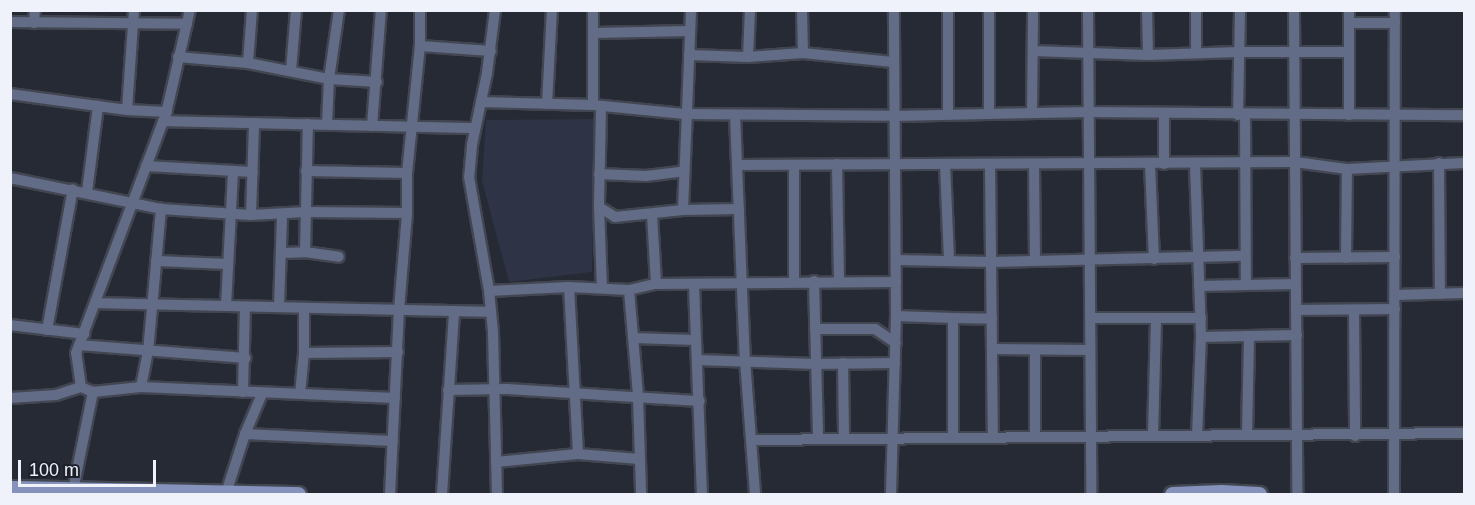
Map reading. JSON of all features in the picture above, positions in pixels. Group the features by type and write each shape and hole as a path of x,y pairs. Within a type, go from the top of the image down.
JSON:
{"street":[{"path":"34,22 35,10"},
{"path":"127,110 134,10"},
{"path":"81,387 76,353 97,303 165,116 190,10"},
{"path":"248,63 252,10"},
{"path":"291,71 296,10"},
{"path":"327,124 329,79 339,10"},
{"path":"372,126 381,10"},
{"path":"390,495 399,309 407,213 407,173 420,46 420,10"},
{"path":"495,10 491,51 475,128 469,177 491,312 497,495"},
{"path":"547,104 552,10"},
{"path":"593,10 602,287"},
{"path":"683,210 692,10"},
{"path":"748,57 750,10"},
{"path":"802,10 803,53"},
{"path":"891,495 896,343 894,10"},
{"path":"948,10 948,114"},
{"path":"989,10 989,114"},
{"path":"1032,113 1033,10"},
{"path":"1088,10 1091,495"},
{"path":"1147,10 1148,55"},
{"path":"1196,10 1196,53"},
{"path":"1240,10 1239,52 1245,163 1246,285"},
{"path":"1294,10 1297,495"},
{"path":"1349,10 1349,115"},
{"path":"1394,495 1395,10"},
{"path":"10,22 187,24"},
{"path":"1349,23 1395,23"},
{"path":"594,33 690,31"},
{"path":"420,46 491,51"},
{"path":"1033,51 1148,55 1349,52"},
{"path":"689,56 748,57 803,53 893,62"},
{"path":"178,57 248,63 329,79 377,82"},
{"path":"10,94 165,116 254,123 475,128"},
{"path":"481,102 597,106 686,114 735,115 894,116 1088,112 1464,115"},
{"path":"87,192 98,106"},
{"path":"1164,113 1164,164"},
{"path":"735,115 739,165 745,360 755,495"},
{"path":"251,215 254,123"},
{"path":"306,252 308,124"},
{"path":"739,165 1295,162 1347,169 1464,163"},
{"path":"1439,163 1440,294"},
{"path":"837,164 839,280"},
{"path":"945,164 950,261"},
{"path":"990,164 993,436"},
{"path":"1034,164 1035,260"},
{"path":"1150,164 1154,259"},
{"path":"1195,164 1201,318 1197,436"},
{"path":"794,165 794,281"},
{"path":"146,166 253,172"},
{"path":"1346,258 1347,169"},
{"path":"226,306 233,171"},
{"path":"306,171 407,173"},
{"path":"599,174 646,176 684,171"},
{"path":"10,178 74,189 161,209 251,215 306,212 407,213"},
{"path":"47,330 74,189"},
{"path":"598,207 615,218 683,210 739,209"},
{"path":"141,387 148,352 161,209"},
{"path":"652,214 656,284"},
{"path":"279,307 282,215"},
{"path":"282,253 306,252 339,257"},
{"path":"896,260 992,262 1245,256"},
{"path":"1295,258 1395,257"},
{"path":"156,261 228,264"},
{"path":"489,291 568,287 629,290 656,284 839,280 896,282"},
{"path":"814,281 818,439"},
{"path":"694,284 702,495"},
{"path":"1199,286 1295,284"},
{"path":"568,287 578,454"},
{"path":"629,290 638,396 641,495"},
{"path":"1395,295 1464,293"},
{"path":"97,303 491,312"},
{"path":"243,392 245,307"},
{"path":"300,394 304,353 303,308"},
{"path":"1296,310 1395,309"},
{"path":"1354,310 1355,435"},
{"path":"442,495 454,311"},
{"path":"896,316 992,319"},
{"path":"953,318 953,436"},
{"path":"1090,318 1201,318"},
{"path":"1153,435 1156,318"},
{"path":"10,325 84,334"},
{"path":"815,329 876,329 896,343"},
{"path":"1201,337 1297,335"},
{"path":"1247,435 1250,337"},
{"path":"633,338 696,340"},
{"path":"79,345 245,358"},
{"path":"992,350 1090,350"},
{"path":"1035,350 1035,436"},
{"path":"304,353 398,352"},
{"path":"697,360 816,364 895,363"},
{"path":"843,363 844,438"},
{"path":"10,399 56,395 81,387 93,392 141,387 394,398"},
{"path":"448,390 575,393 700,401"},
{"path":"74,490 93,392"},
{"path":"226,493 245,434 262,394"},
{"path":"751,440 953,436 1394,436 1464,433"},
{"path":"245,434 393,441"},
{"path":"496,462 578,454 639,459"},
{"path":"10,488 298,495"},
{"path":"1172,495 1250,494"}],"shaded area":[{"path":"595,119 592,272 509,282 482,181 486,120"}]}
